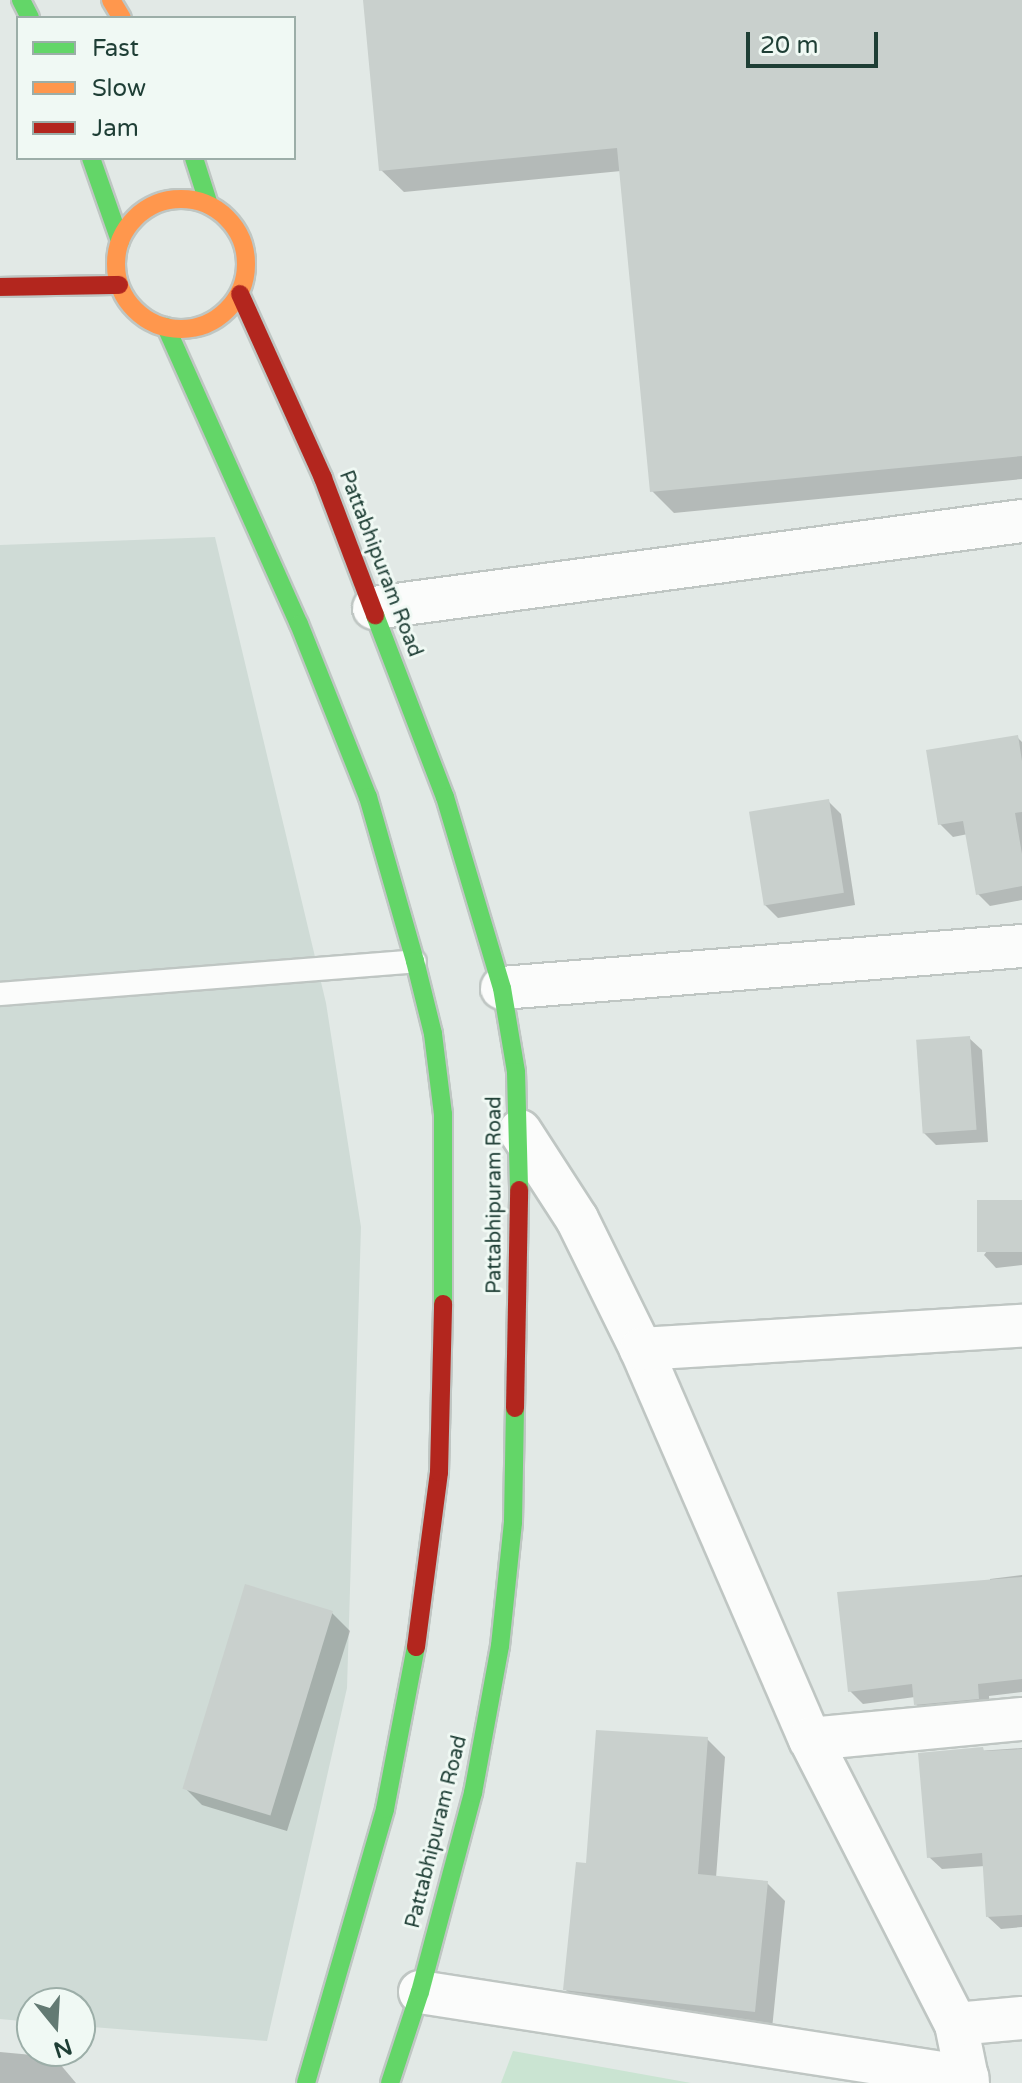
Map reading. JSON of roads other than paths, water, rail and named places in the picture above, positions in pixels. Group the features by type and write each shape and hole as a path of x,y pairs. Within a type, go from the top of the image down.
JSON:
{"street":[{"path":"92,160 120,241"},
{"path":"195,160 209,205"},
{"path":"188,199 209,205 226,216 239,233 246,264 240,294 227,311 208,324 187,329 166,327 145,319 129,304 119,285 116,263 120,241 131,222 147,209 167,201 188,199"},
{"path":"0,287 119,285"},
{"name":"Pattabhipuram Road","path":"240,294 323,478 445,797 502,988 516,1072 520,1131 513,1522 500,1646 473,1793 420,1992 390,2083"},
{"path":"166,327 299,624 368,797 433,1034 443,1114 445,1225 439,1472 423,1612 385,1809 306,2083"},
{"path":"374,608 1022,521"},
{"path":"502,988 1022,946"},
{"path":"420,1992 967,2080 956,2024 810,1739 641,1349 577,1219 520,1131"},
{"path":"641,1349 1022,1326"},
{"path":"810,1739 1022,1719"},
{"path":"956,2024 1022,2018"}],"lane":[{"path":"0,994 415,961"}]}
